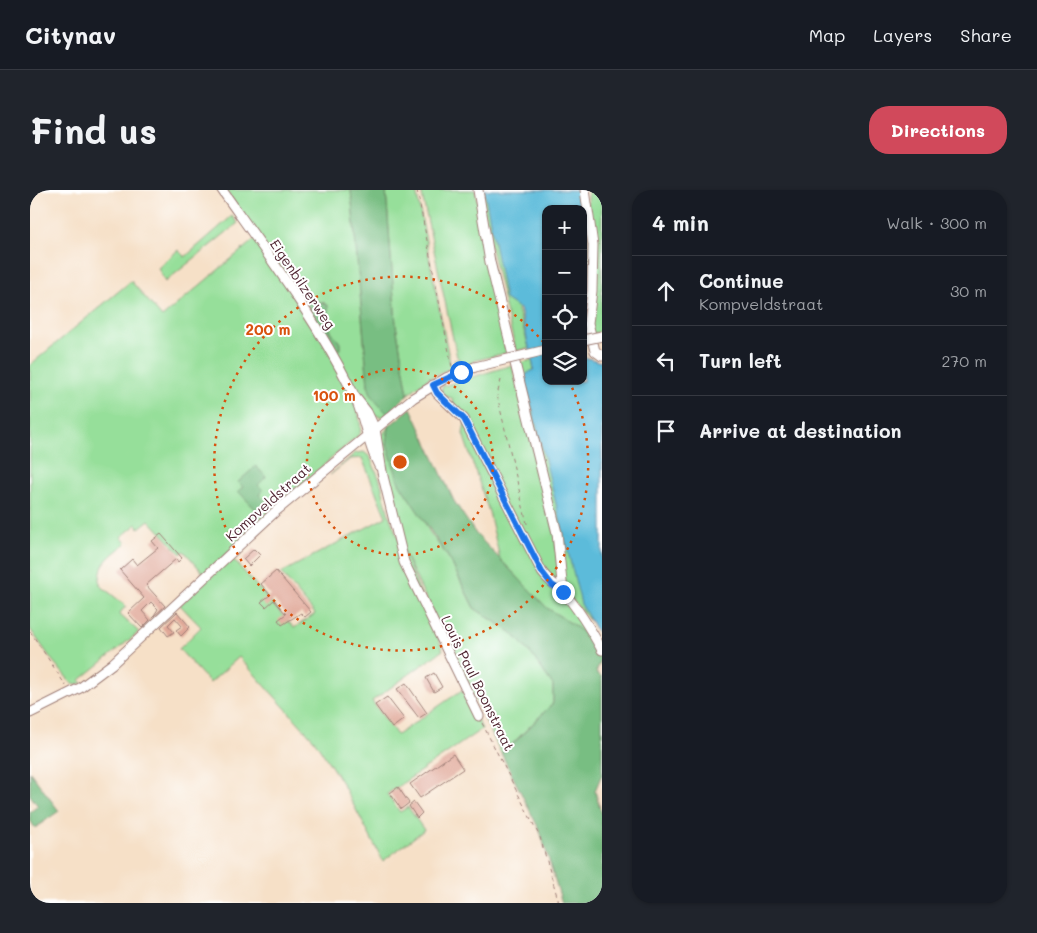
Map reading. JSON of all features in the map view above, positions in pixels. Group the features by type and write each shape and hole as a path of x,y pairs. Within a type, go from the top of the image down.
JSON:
{"street":[{"name":"Eigenbilzerweg","path":"222,190 313,319 375,429"},
{"path":"478,190 490,262 556,533 563,592"},
{"path":"585,190 593,245 592,291 588,308 588,323 595,351 602,356"},
{"path":"587,339 602,336"},
{"name":"Kompveldstraat","path":"30,713 89,682 112,664 276,511 366,436 433,385 476,367 542,351"},
{"path":"433,385 437,393 464,419 542,572 552,585 563,592 585,620 602,650"},
{"name":"Eigenbilzerweg","path":"356,398 366,436"},
{"name":"Louis Paul Boonstraat","path":"375,429 382,472 404,562 479,716"},
{"name":"Louis Paul Boonstraat","path":"366,436 382,472"}],"path":[{"path":"417,190 455,375"},
{"path":"501,380 497,395 529,535"},
{"path":"30,631 65,683 68,694"},
{"name":"Louis Paul Boonstraat","path":"479,716 540,836 559,903"}],"green space":[{"path":"225,190 351,190 368,385 388,414 382,417 374,415 354,389 334,350 338,340 331,332 325,303 302,297"},
{"path":"351,190 386,190 396,325 408,394 388,414 373,397 368,385"},
{"path":"386,190 416,190 451,368 429,378 408,394 396,325"},
{"path":"421,190 475,190 510,352 473,361 473,364 455,368 454,360 460,359 457,357"},
{"path":"480,190 484,190 529,348 516,351 491,249"},
{"path":"588,190 602,190 602,331 592,334"},
{"path":"232,216 238,223 165,282 158,268 178,250 185,257"},
{"path":"255,239 302,306 337,364 351,391 359,415 360,434 285,498 205,575 184,551 181,554 149,520 139,528 137,524 121,537 126,543 107,560 101,570 100,585 126,606 119,614 139,632 80,680 82,683 73,685 30,629 30,365 131,281 162,317","holes":["266,477 257,485 258,494 239,491 243,487 239,482"]},
{"path":"302,297 328,305 328,327 340,343 340,349 334,350"},
{"path":"532,360 589,620 569,596 565,587 519,363"},
{"path":"512,365 555,535 559,580 595,643 575,626 547,608 500,559 489,512 463,434 466,417 455,408 452,398 444,396 441,391 443,386"},
{"path":"411,408 454,501 476,534 547,608 575,626 595,643 602,658 596,672 602,677 602,774 595,791 602,815 602,903 562,903 540,831 501,753 509,748 553,703 553,685 532,655 512,633 474,608 450,560 399,483 387,444 389,426"},
{"path":"389,426 387,444 429,531 450,560 474,608 512,633 532,655 553,685 553,703 501,753 402,549 381,440 382,435"},
{"path":"364,452 370,457 380,480 389,515 443,650 372,701 397,735 462,690 482,729 387,794 400,812 408,807 424,830 383,861 342,783 315,741 239,657 210,683 179,649 201,627 180,605 232,558 294,628 315,614 281,573 386,517 362,458 350,459 330,475 355,453"},
{"path":"256,466 266,477 258,485 263,490 259,495 268,504 259,513 238,491 243,487 238,482"},
{"path":"30,772 59,811 35,828 30,820 30,812 38,806 30,795"}],"water":[{"path":"484,190 578,190 580,205 542,205 542,385 587,385 587,358 602,362 602,641 581,604 524,376 534,369 520,309 505,299"}],"building":[{"path":"161,534 182,558 178,562 176,559 146,585 165,606 153,617 158,609 151,602 142,611 150,620 142,628 128,613 144,598 120,570 132,559 137,565 158,548 152,541"},
{"path":"254,549 260,555 249,566 243,559"},
{"path":"276,571 311,612 305,617 301,613 282,625 278,620 286,614 274,600 266,607 261,602 270,595 261,584"},
{"path":"177,612 190,627 181,636 176,630 182,626 175,618 168,625 174,632 168,636 161,627"},
{"path":"434,673 442,687 434,692 426,678"},
{"path":"406,683 427,713 419,718 397,689"},
{"path":"387,697 404,719 392,728 375,705"},
{"path":"453,754 463,769 420,798 410,784"},
{"path":"398,787 409,803 401,809 390,793"},
{"path":"414,802 422,813 417,818 409,806"}],"route":[{"path":"461,372 433,385 437,393 464,419 542,572 552,585 563,592"}]}
